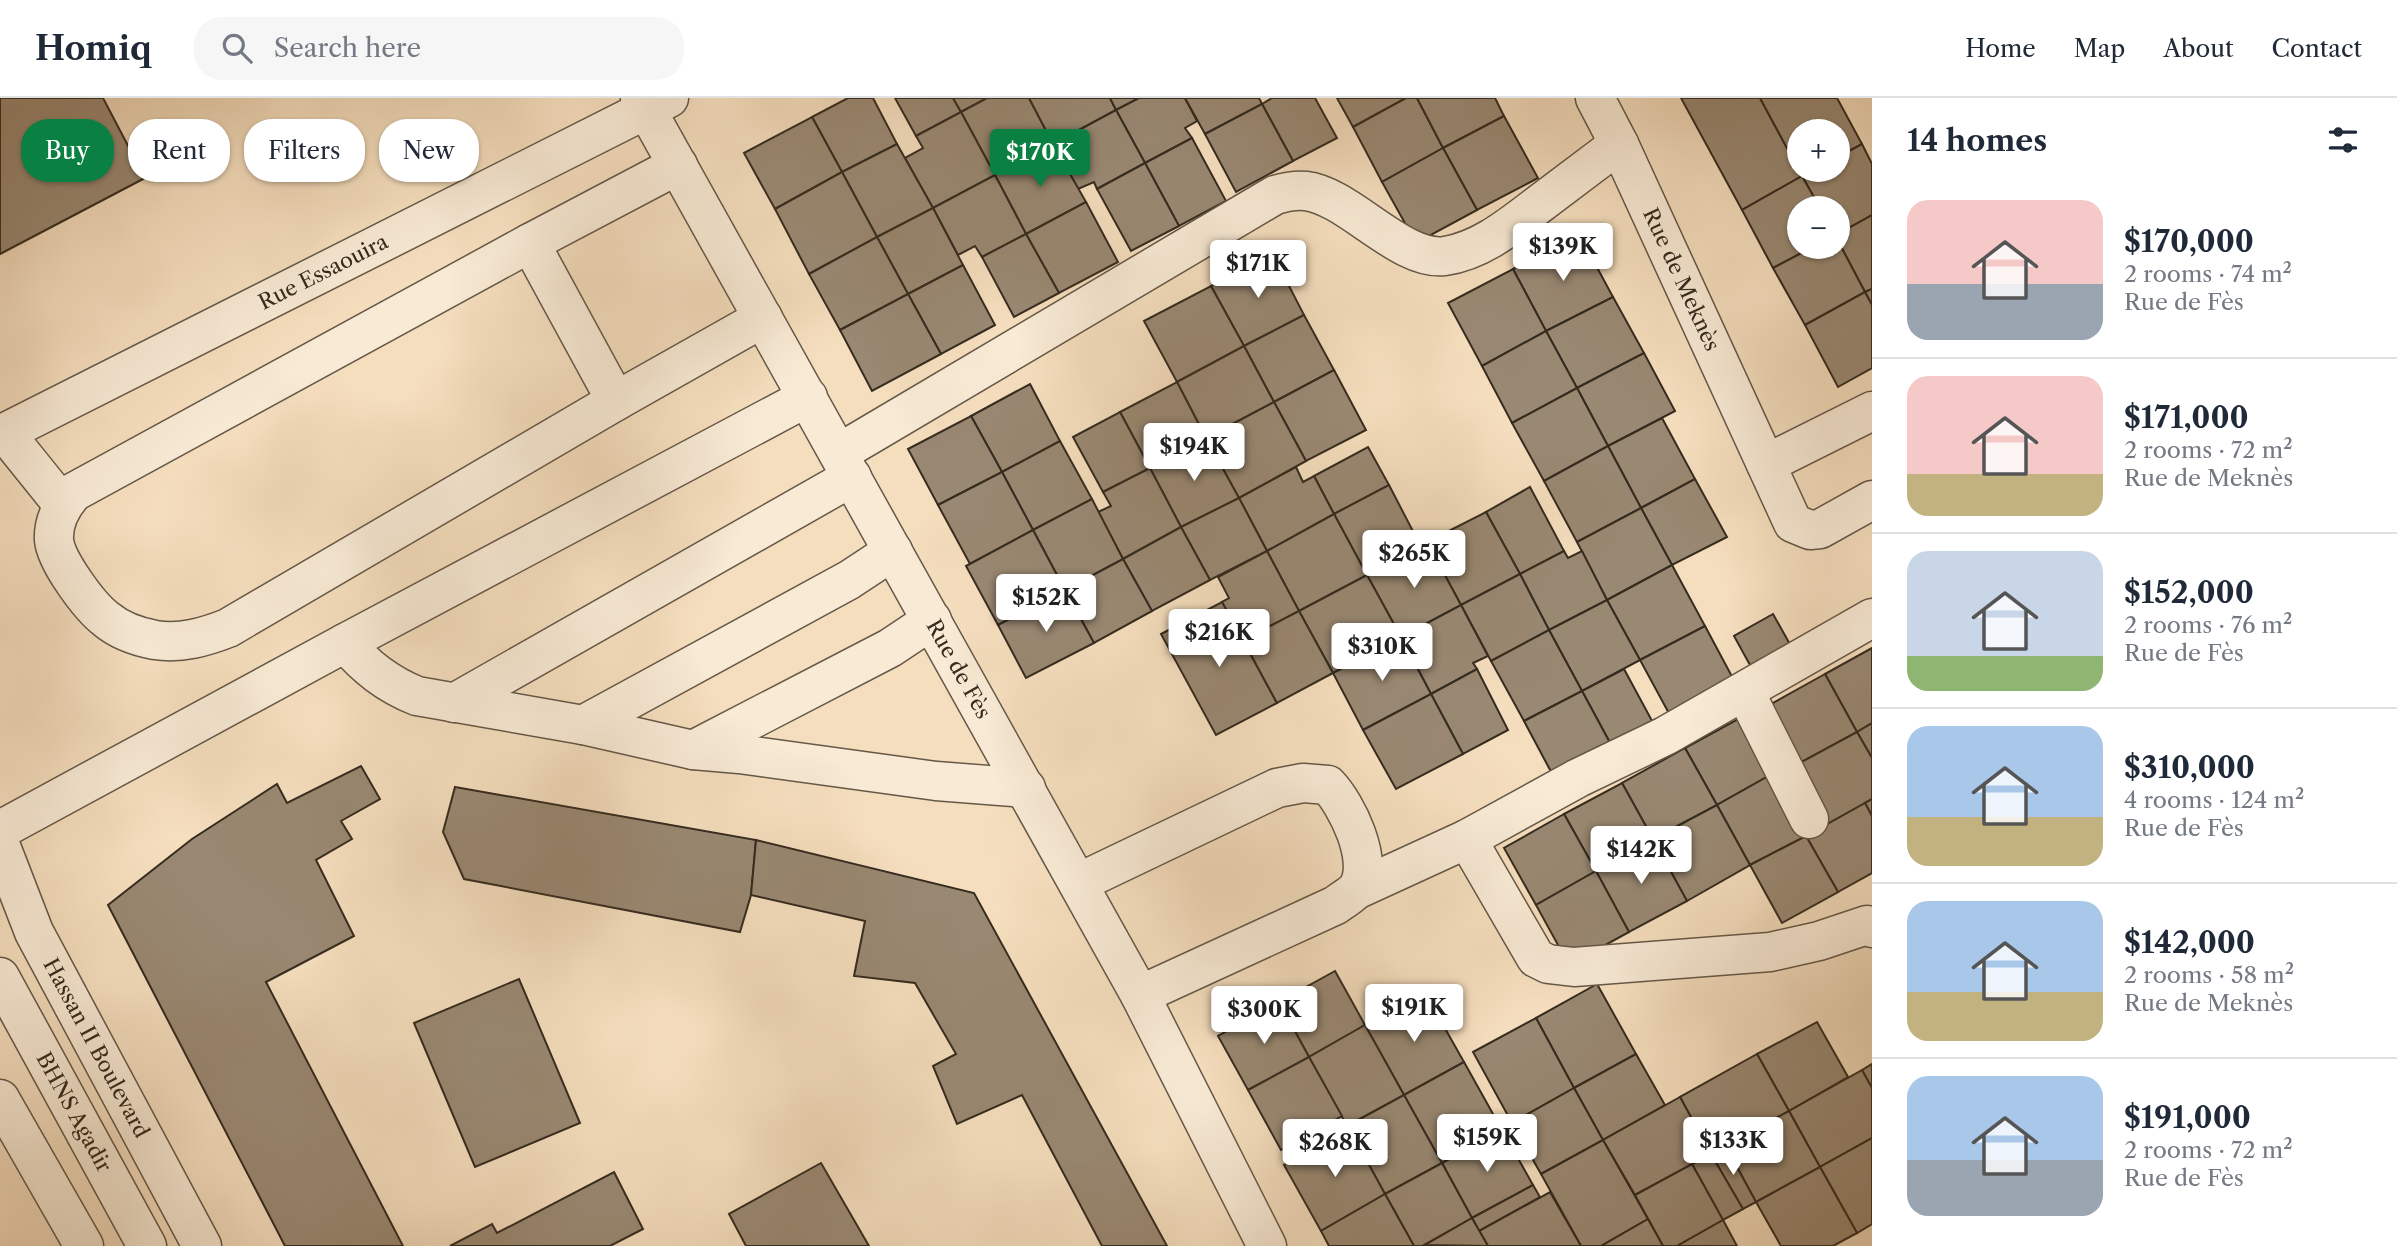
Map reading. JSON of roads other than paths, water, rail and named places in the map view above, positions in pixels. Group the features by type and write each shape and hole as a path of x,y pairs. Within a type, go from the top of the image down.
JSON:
{"street":[{"name":"Rue de Meknès","path":"1595,98 1793,523 1810,530 1820,529 1872,500"},
{"name":"Rue de Fès","path":"652,102 678,165 1140,995 1267,1246"},
{"name":"Rue Essaouira","path":"2,434 652,102"},
{"path":"454,703 846,465 1275,195 1308,191 1326,197 1412,248 1443,256 1474,248 1498,235 1619,145"},
{"path":"678,165 74,492 63,505 56,521 54,538 57,554 65,569 106,619 130,632 155,640 180,641 205,637 228,628 763,318"},
{"path":"530,243 616,401"},
{"path":"0,830 345,642 808,397"},
{"path":"1766,464 1872,411"},
{"path":"2,434 63,505"},
{"path":"583,725 849,580 893,551"},
{"path":"1140,995 1336,905 1358,889 1467,839 1578,778 1665,736 1872,618"},
{"path":"693,750 890,648 932,620"},
{"path":"345,642 360,660 396,688 417,696 583,725 693,750 936,781 1026,788"},
{"path":"1745,692 1809,819"},
{"path":"1078,883 1277,788 1303,783 1328,785 1337,794 1359,841 1364,866 1358,889"},
{"path":"1467,839 1536,958 1557,966 1574,967 1770,952 1819,941 1870,925"},
{"name":"Hassan II Boulevard","path":"0,844 34,932 202,1246"},
{"path":"0,911 181,1246"},
{"name":"BHNS Agadir","path":"0,977 147,1246"},
{"path":"0,1099 83,1246"}]}
